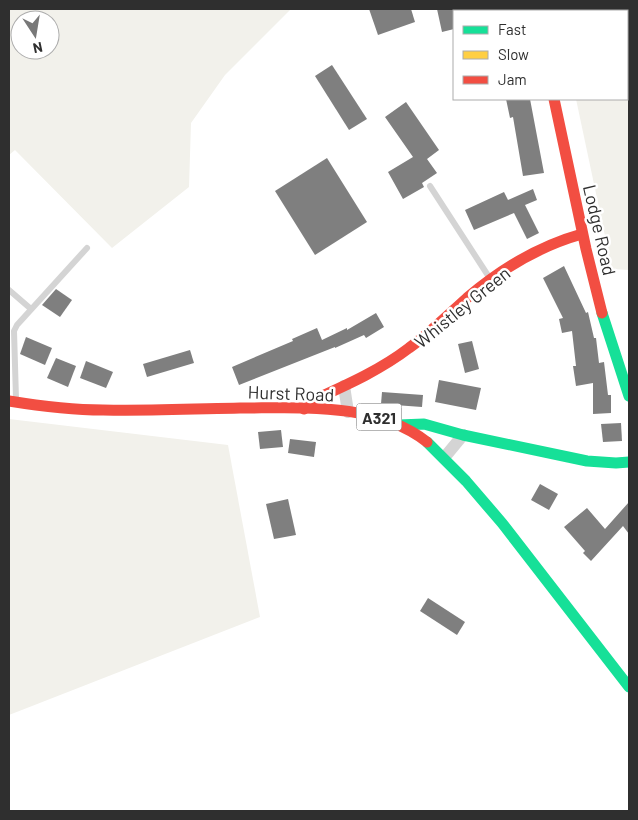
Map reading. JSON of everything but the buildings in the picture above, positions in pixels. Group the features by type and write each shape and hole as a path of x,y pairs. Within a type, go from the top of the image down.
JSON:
{"main road":[{"name":"Lodge Road","path":"554,100 589,264 607,329 629,396"},
{"name":"Whistley Green","path":"304,409 309,402 380,367 409,349 491,280 550,243 582,234"},
{"name":"Hurst Road","path":"12,402 102,410 304,409 348,412 382,418 400,425 412,431 444,458 507,528 629,687"},
{"path":"400,425 411,422 431,425 463,435 513,444 575,459 629,462"}],"street":[{"path":"344,386 348,412"},
{"path":"444,458 463,435"}],"lane":[{"path":"430,186 491,280"},
{"path":"12,402 14,331 31,309 87,248"},
{"path":"9,290 31,309"}],"shaded area":[{"path":"9,9 291,9 225,75 191,123 189,187 112,248 15,150 9,155"},
{"path":"629,9 629,270 612,269 576,100 628,100 628,10 557,10"},
{"path":"9,419 228,445 260,617 9,715"}],"traffic: fast":[{"path":"602,313 629,396"},
{"path":"399,425 424,424 463,435 587,461 629,462"},
{"path":"427,442 466,481 502,523 629,687"}],"traffic: jam":[{"path":"554,100 586,249 602,313"},
{"path":"304,409 309,402 361,378 398,356 480,287 507,268 551,245 582,234"},
{"path":"9,401 91,410 240,408 338,410 385,420 407,429 427,442"}]}
